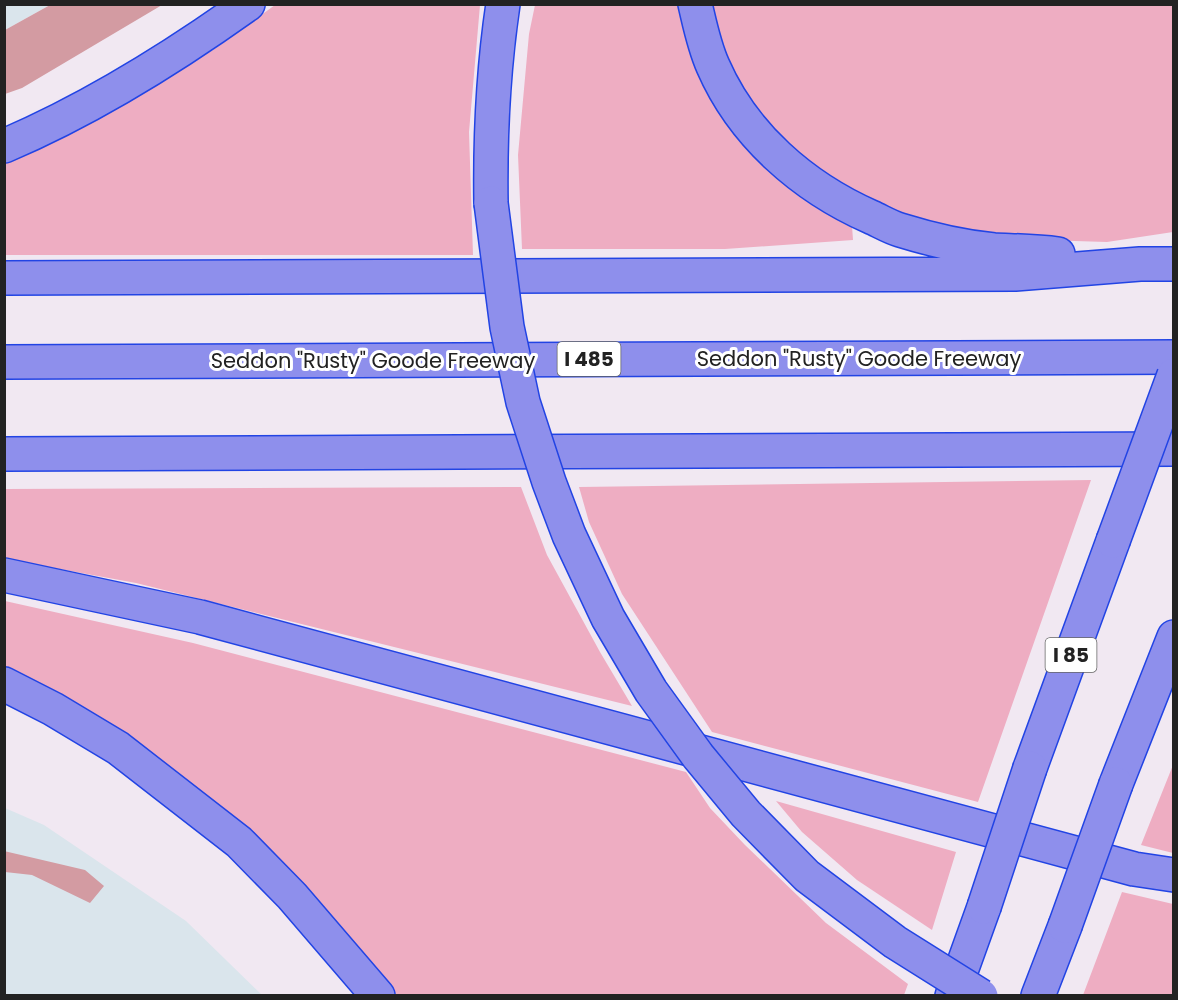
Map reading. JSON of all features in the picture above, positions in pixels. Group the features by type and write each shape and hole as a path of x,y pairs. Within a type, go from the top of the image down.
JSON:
{"highway":[{"path":"4,146 45,129 119,88 189,46 248,4"},
{"path":"503,4 496,51 491,117 491,203 507,327 524,402 569,536 609,618 651,691 698,756 746,814 807,876 895,942 981,996"},
{"path":"695,4 701,32 713,66 733,103 754,132 778,157 815,187 842,203 898,229 991,250 1048,253 1140,264"},
{"path":"4,278 1003,274 1140,264 1173,264"},
{"name":"Seddon \"Rusty\" Goode Freeway","path":"4,362 1173,357"},
{"name":"I 85","path":"952,996 1030,768 1173,375"},
{"path":"4,454 1173,449"},
{"path":"4,575 200,617 1122,866 1173,875"},
{"path":"1038,996 1173,637"},
{"path":"4,684 53,709 118,748 239,842 292,896 378,996"}],"shaded area":[{"path":"5,5 50,5 5,30"},
{"path":"50,5 162,5 22,88 5,94 5,30"},
{"path":"275,5 480,5 469,132 473,255 5,255 4,163 29,153 213,50"},
{"path":"535,5 683,5 827,213 852,226 853,240 725,249 522,249 518,155 529,34"},
{"path":"711,5 1173,5 1173,232 1107,242 985,235 898,215 853,195 772,133 747,97 728,59"},
{"path":"1091,480 978,802 712,732 622,594 589,522 579,487"},
{"path":"521,487 547,555 632,706 136,583 5,559 4,489"},
{"path":"5,601 193,643 686,772 710,808 826,923 908,984 904,995 397,995 304,885 191,784 71,700 5,669"},
{"path":"1173,765 1173,853 1141,845"},
{"path":"776,801 956,852 932,930 857,880 802,832"},
{"path":"5,808 44,825 186,921 262,995 5,996"},
{"path":"4,851 85,870 104,886 90,903 32,875 5,872"},
{"path":"1122,892 1173,904 1173,995 1083,995"}]}
